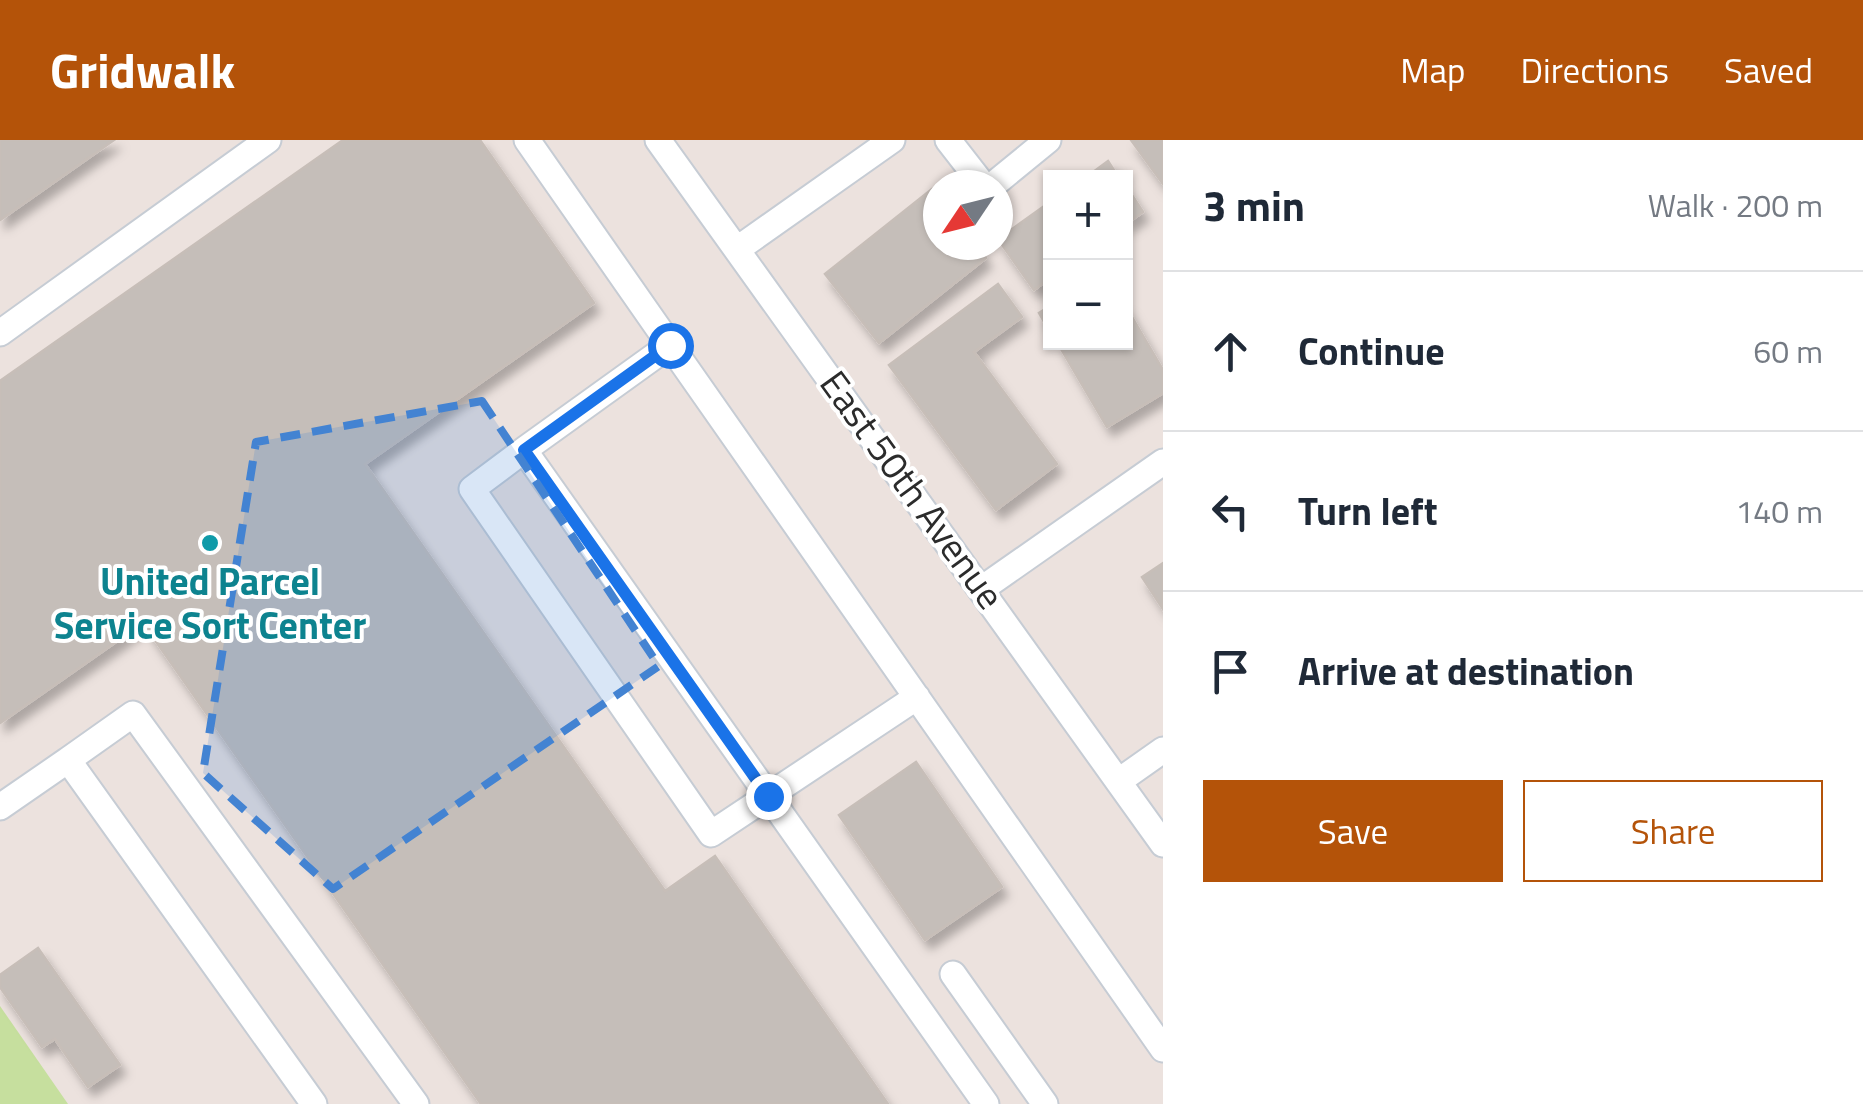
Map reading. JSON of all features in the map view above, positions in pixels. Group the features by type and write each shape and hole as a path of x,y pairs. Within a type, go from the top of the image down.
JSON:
{"street":[{"path":"0,333 268,140"},
{"path":"527,140 1163,1049"},
{"name":"East 50th Avenue","path":"658,140 1163,844"},
{"path":"739,248 892,140"},
{"path":"948,140 971,170"},
{"path":"1011,170 1048,140"},
{"path":"670,345 472,489 711,834 917,697"},
{"path":"524,450 986,1104"},
{"path":"983,588 1163,462"},
{"path":"0,807 133,714 416,1104"},
{"path":"1119,781 1163,750"},
{"path":"68,760 314,1104"},
{"path":"954,974 1045,1104"}],"highlighted area":[{"path":"482,401 659,666 333,889 203,773 256,442"}],"green space":[{"path":"0,1006 68,1104 0,1104"}],"building":[{"path":"0,140 114,140 0,220"},
{"name":"United Parcel Service Sort Center","path":"343,140 480,140 594,303 365,464 665,891 715,856 888,1104 481,1104 143,623 0,723 0,381"},
{"path":"1131,140 1163,140 1163,184"},
{"path":"1108,161 1114,170 1096,170"},
{"path":"923,196 923,260 983,260 879,343 825,274"},
{"path":"1133,197 1143,212 1133,219"},
{"path":"1043,207 1043,283 1034,290 1013,260 1013,228"},
{"path":"998,284 1022,317 974,352 1057,464 996,510 889,365"},
{"path":"1133,319 1163,370 1163,393 1107,427 1062,350 1133,350"},
{"path":"1163,563 1163,609 1142,577"},
{"path":"916,762 1002,887 925,940 839,815"},
{"path":"38,948 120,1065 88,1087 55,1039 42,1047 0,987 0,975"}],"place":[{"name":"United Parcel Service Sort Center","path":"210,543"}],"route":[{"path":"670,345 524,450 768,796"}]}
